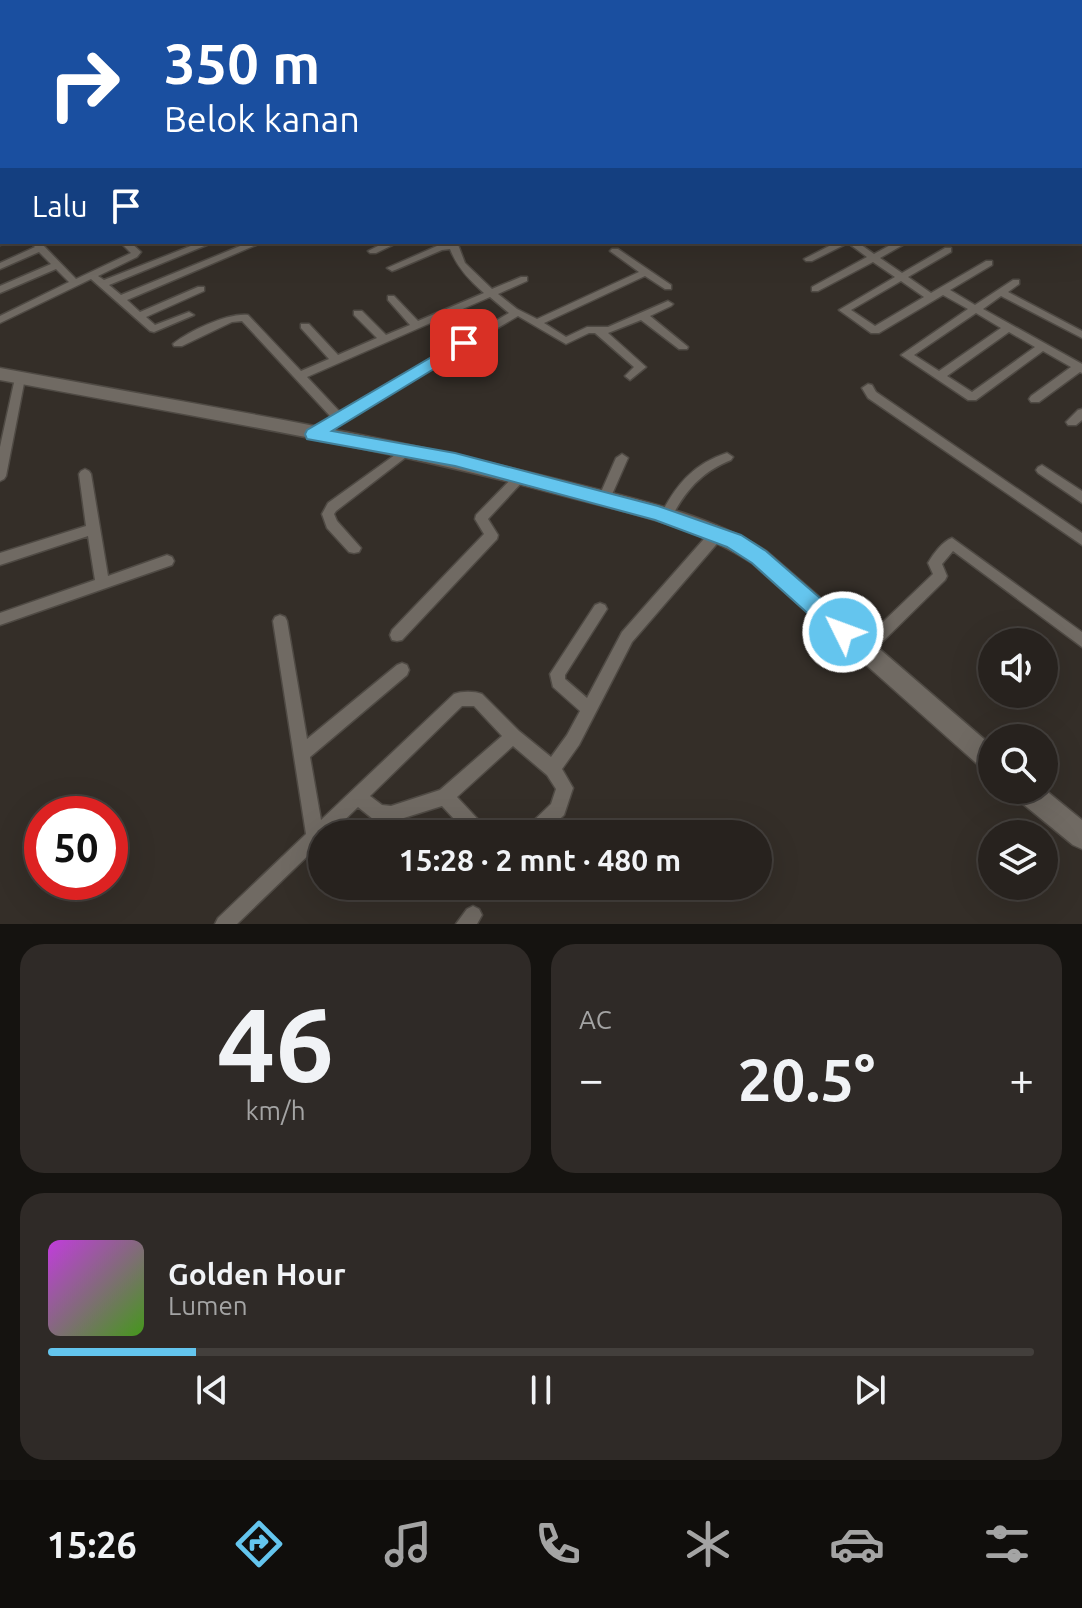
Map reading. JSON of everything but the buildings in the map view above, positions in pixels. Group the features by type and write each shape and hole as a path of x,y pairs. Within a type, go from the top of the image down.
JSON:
{"main road":[{"path":"10,376 406,451 520,477 666,516 734,541 759,557 978,750"},
{"path":"1043,804 1082,836"}],"street":[{"path":"0,320 134,255 136,252 127,244"},
{"path":"103,284 204,244"},
{"path":"120,299 251,244"},
{"path":"373,251 389,244"},
{"path":"392,268 453,244 454,254 466,272 516,313"},
{"path":"809,259 840,244"},
{"path":"854,244 932,298"},
{"path":"815,289 899,244"},
{"path":"0,266 38,245 75,283"},
{"path":"948,250 844,310 875,331 989,263"},
{"path":"615,251 668,287"},
{"path":"0,290 56,265"},
{"path":"539,322 646,272"},
{"path":"92,275 156,330 189,315"},
{"path":"300,376 524,279"},
{"path":"1016,282 906,355 972,397 1042,347"},
{"path":"139,316 201,289"},
{"path":"944,291 1080,368 1035,399"},
{"path":"1002,293 1082,335"},
{"path":"391,298 416,325"},
{"path":"314,434 516,313 522,312 539,322 563,341 587,330 599,331 668,304"},
{"path":"358,313 384,339"},
{"path":"642,315 683,347"},
{"path":"178,344 241,316 258,329 339,418"},
{"path":"305,326 336,360"},
{"path":"939,376 1008,328"},
{"path":"599,331 641,367 630,376"},
{"path":"1,468 10,376"},
{"path":"868,388 872,395 1082,540"},
{"path":"354,548 332,524 328,514 332,507 406,451"},
{"path":"666,516 687,480 714,461 727,457"},
{"path":"604,499 622,458"},
{"path":"1042,470 1082,498"},
{"path":"85,474 103,584"},
{"path":"397,635 492,535 481,519 520,477"},
{"path":"0,559 93,529"},
{"path":"553,769 627,637 716,535"},
{"path":"864,650 940,576 935,563 952,543 1082,640"},
{"path":"0,619 167,561"},
{"path":"589,709 558,682 557,674 600,609"},
{"path":"280,621 313,820"},
{"path":"302,754 402,670"},
{"path":"331,820 459,699 477,699 513,736 553,769 565,788 558,809 547,820"},
{"path":"356,796 379,813 391,814 445,797 513,736"},
{"path":"445,797 467,820"},
{"path":"224,924 308,842"}],"route":[{"path":"464,343 314,434 455,460 658,513 734,541 759,557 843,632"}]}
